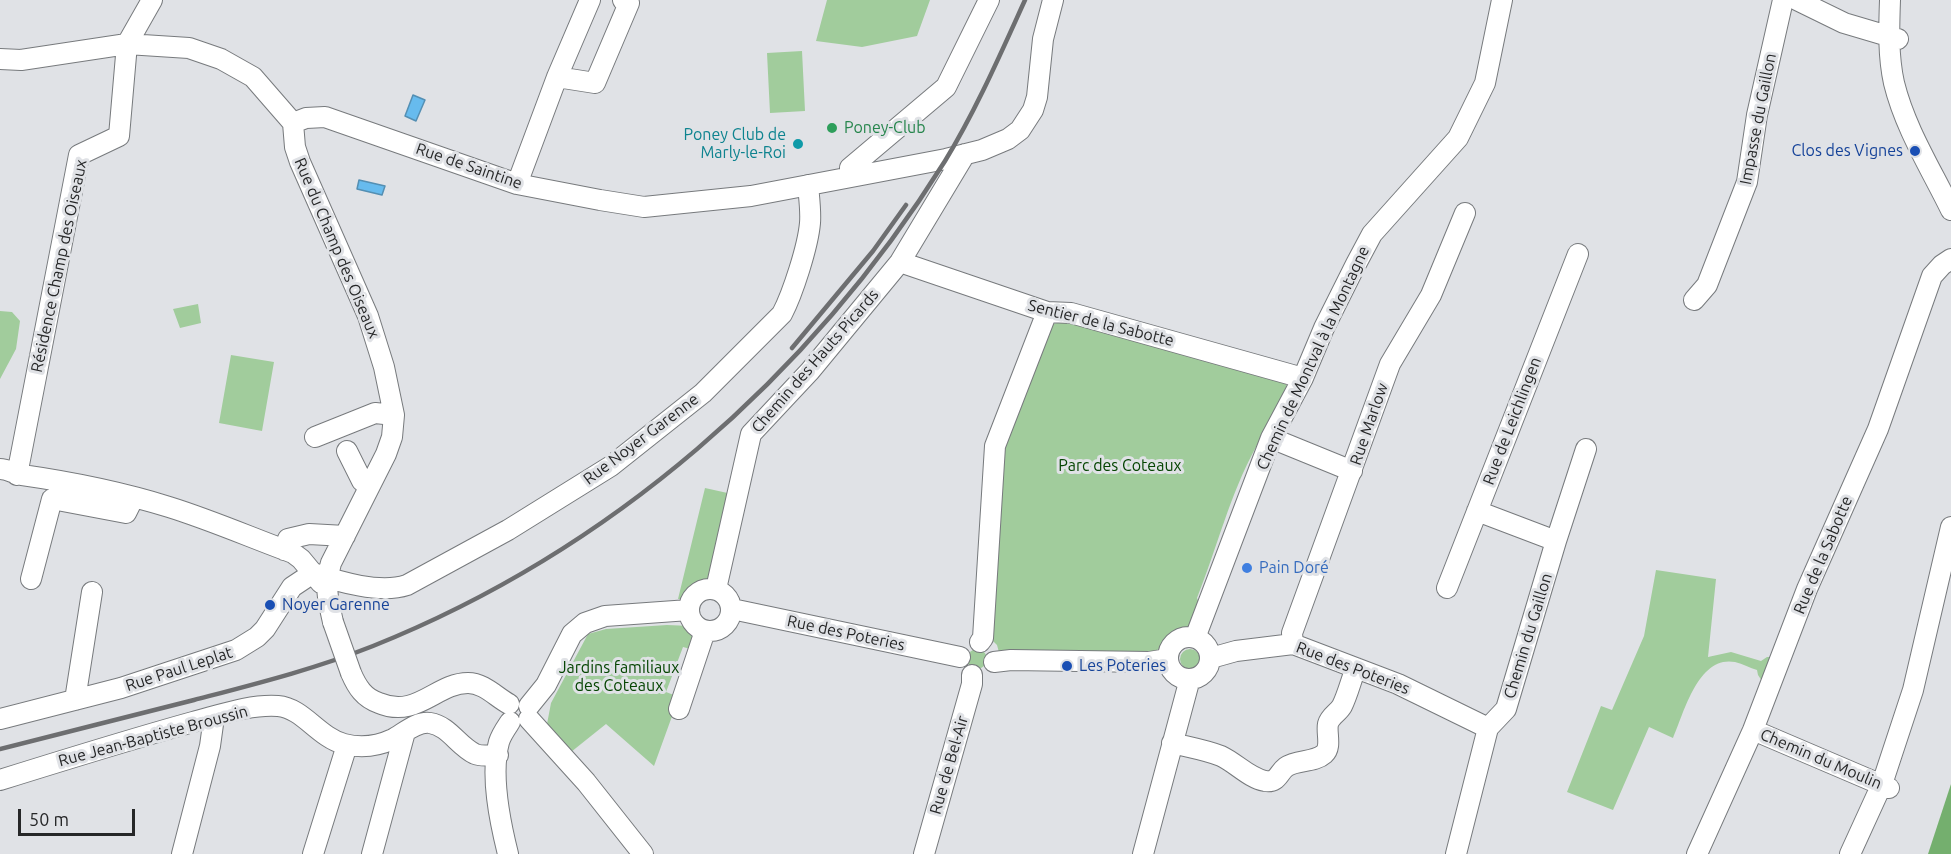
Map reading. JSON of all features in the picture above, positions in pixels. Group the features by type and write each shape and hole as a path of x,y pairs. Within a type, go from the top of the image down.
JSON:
{"street":[{"path":"127,44 152,0"},
{"path":"517,184 557,77 590,0"},
{"path":"557,77 595,83 628,3 623,0"},
{"path":"850,176 850,168 946,87 989,0"},
{"name":"Rue de Saintine","path":"293,123 306,118 325,117 517,184 644,207 751,196 965,154 1008,139 1028,120 1037,97 1043,39 1053,0"},
{"name":"Chemin de Montval à la Montagne","path":"1195,638 1271,438 1304,378 1324,328 1372,234 1458,138 1485,83 1502,0"},
{"name":"Impasse du Gaillon","path":"1694,300 1707,285 1747,182 1757,115 1783,0"},
{"path":"1890,0 1894,83 1912,132 1951,210"},
{"path":"1902,0 1893,38 1912,103 1951,187"},
{"path":"1804,1 1844,23 1893,38"},
{"path":"0,59 21,60 127,44 189,48 222,59 254,77 293,123"},
{"name":"Résidence Champ des Oiseaux","path":"6,469 79,155 119,136 127,44"},
{"name":"Rue du Champ des Oiseaux","path":"293,123 295,147 300,162 368,316 384,367 394,415 392,437 386,454 322,580"},
{"name":"Chemin des Hauts Picards","path":"716,589 751,434 810,371 900,262 965,154"},
{"name":"Rue Noyer Garenne","path":"322,580 383,590 407,585 508,530 611,466 703,393 768,329 788,303 810,224 808,185"},
{"name":"Rue Marlow","path":"1293,644 1292,633 1390,364 1431,295 1465,213"},
{"name":"Rue de Leichlingen","path":"1447,588 1578,254"},
{"name":"Rue de la Sabotte","path":"1696,854 1753,730 1807,589 1878,429 1932,276 1942,264 1951,259"},
{"name":"Sentier de la Sabotte","path":"900,262 1047,312 1071,313 1304,378"},
{"path":"980,642 983,638 995,446 1047,312"},
{"path":"315,437 375,413 394,415"},
{"path":"1271,438 1352,471"},
{"name":"Chemin du Gaillon","path":"1456,854 1488,728 1506,709 1586,449"},
{"path":"347,452 362,481 369,487"},
{"path":"6,469 171,507 284,550 301,559 322,580 333,622 351,673 364,695 388,706 408,706 465,683 484,687 519,713 586,782 643,854"},
{"path":"31,579 52,499 126,513 134,497"},
{"path":"1477,511 1556,541"},
{"path":"1851,854 1885,786 1913,690 1951,527"},
{"path":"284,550 288,539 309,534 345,536"},
{"path":"1862,854 1922,686 1951,566"},
{"name":"Rue Paul Leplat","path":"0,719 132,685 242,647 265,629 292,587 322,580"},
{"path":"703,589 716,589 727,596 732,609 729,621 724,626 718,630 705,630 694,623 689,604 703,589"},
{"path":"75,700 92,592"},
{"name":"Rue des Poteries","path":"732,609 960,657"},
{"path":"508,854 499,816 496,782 498,744 501,735 519,713 546,686 572,634 585,623 605,616 689,610"},
{"path":"679,709 705,630"},
{"path":"1188,637 1195,638 1206,645 1210,658 1209,665 1201,676 1187,679 1176,675 1168,659 1169,652 1176,642 1188,637"},
{"path":"980,642 992,651 994,662 984,674 972,675 962,666 960,657 965,647 980,642"},
{"name":"Rue des Poteries","path":"1210,658 1236,651 1293,644 1398,684 1488,728"},
{"path":"994,662 1041,660 1149,662 1168,659"},
{"path":"1173,743 1221,756 1256,777 1266,781 1274,780 1284,769 1297,762 1318,758 1326,753 1327,725 1330,718 1341,709 1356,668"},
{"name":"Rue de Bel-Air","path":"924,854 972,684 972,675"},
{"path":"1143,854 1188,686 1187,679"},
{"name":"Rue Jean-Baptiste Broussin","path":"0,780 157,732 259,707 282,706 296,712 327,738 347,745 372,746 391,740 416,725 431,723 446,730 475,754 498,755"},
{"path":"182,854 210,746 214,717"},
{"name":"Chemin du Moulin","path":"1753,730 1885,786"},
{"path":"372,854 405,732"},
{"path":"313,854 347,745"}],"green space":[{"path":"827,0 930,0 917,36 862,47 816,41"},
{"path":"802,51 805,111 770,113 767,53"},
{"path":"198,304 201,323 180,328 173,309"},
{"path":"0,311 12,312 20,321 16,349 0,379"},
{"name":"Parc des Coteaux","path":"1066,321 1286,382 1285,398 1281,407 1256,447 1231,502 1197,598 1200,605 1190,628 1174,635 1160,649 1150,652 1000,656 997,645 990,638 1001,446 1048,325"},
{"path":"231,355 274,362 262,431 219,423"},
{"path":"705,488 732,494 711,583 695,591 687,599 678,599"},
{"path":"1656,570 1716,579 1708,657 1731,652 1761,661 1767,657 1773,657 1762,681 1757,670 1735,662 1722,662 1711,667 1694,688 1673,738 1649,727 1613,810 1567,792 1601,706 1612,710 1644,636"},
{"name":"Jardins familiaux des Coteaux","path":"667,625 691,626 697,634 694,650 683,647 666,692 679,697 654,766 606,724 571,752 547,724 551,703 588,634 606,629"},
{"path":"977,649 984,652 987,659 984,666 977,669 970,666 967,659 970,652"},
{"path":"1190,649 1197,652 1200,659 1197,666 1190,669 1183,666 1180,659 1183,652"},
{"path":"1951,784 1951,854 1928,854"}],"water":[{"path":"413,95 425,100 416,121 405,116"},
{"path":"359,180 385,186 382,195 357,189"}],"railway":[{"path":"0,749 262,682 373,646 460,607 543,561 623,508 697,449 767,384 832,315 891,240 945,161 987,82 1025,0"},
{"path":"792,348 873,251 906,205"}],"place":[{"name":"Poney-Club","path":"832,128"},
{"name":"Poney Club de Marly-le-Roi","path":"798,144"},
{"name":"Clos des Vignes","path":"1915,151"},
{"name":"Pain Doré","path":"1247,568"},
{"name":"Noyer Garenne","path":"270,605"},
{"name":"Les Poteries","path":"1067,666"}]}
